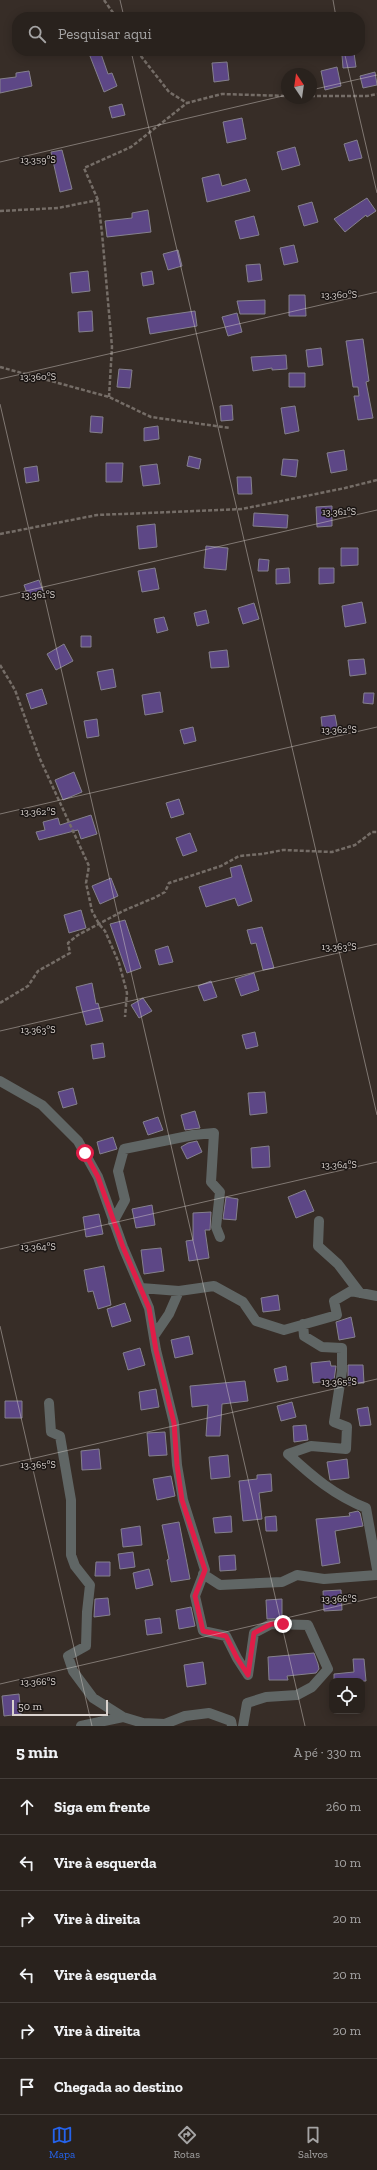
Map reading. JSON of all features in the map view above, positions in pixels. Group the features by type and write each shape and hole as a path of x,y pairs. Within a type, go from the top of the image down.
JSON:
{"street":[{"path":"0,1081 42,1105 78,1141 98,1177 113,1222 149,1308 174,1423 177,1465 182,1500 205,1570 195,1596 203,1631 226,1636 237,1658 248,1675 254,1633 271,1624 308,1625 328,1669 312,1687 297,1695 266,1698 247,1703 243,1726"},
{"path":"113,1222 125,1200 118,1171 124,1149 193,1135 214,1133 211,1182 220,1192 216,1227 220,1237"},
{"path":"319,1221 318,1246 338,1264 360,1293"},
{"path":"141,1288 179,1291 214,1286 243,1302 256,1321 284,1330 337,1315 334,1301 351,1291 377,1296"},
{"path":"154,1336 169,1314 179,1291"},
{"path":"303,1324 304,1336 322,1347 342,1348 342,1371 334,1422 347,1427 346,1449 311,1446 288,1454 324,1486 350,1502 366,1508 377,1569"},
{"path":"49,1403 51,1432 60,1436 71,1500 71,1556 75,1566 90,1585 87,1612 86,1646 68,1656 74,1670 93,1698 123,1717 143,1723 165,1724 185,1716 209,1713 231,1721 232,1726"},
{"path":"203,1574 220,1585 282,1582 296,1575 324,1579 377,1575"},
{"path":"81,1726 123,1717"}],"path":[{"path":"104,0 112,12"},
{"path":"141,56 169,92 187,103"},
{"path":"109,397 112,347 102,233 98,200 84,168 131,147 187,103 222,94 281,96"},
{"path":"317,96 367,96 377,94"},
{"path":"0,211 58,208 98,200"},
{"path":"0,367 109,397 151,417 230,428"},
{"path":"0,534 97,515 242,509 377,480"},
{"path":"0,665 15,690 40,759 89,866 86,883 92,911 99,924 105,931 119,963 127,993 125,1017"},
{"path":"0,1003 28,986 38,971 70,953 68,943 78,935 122,911 165,892 169,883 221,866 239,856 282,850 332,852 355,845 372,832 377,832"}],"building":[{"path":"90,56 102,56 108,74 112,73 117,86 104,92"},
{"path":"342,56 354,56 356,67 343,68"},
{"path":"227,62 229,80 214,82 212,63"},
{"path":"337,67 341,86 325,90 321,71"},
{"path":"29,71 32,86 0,93 0,79 16,77 16,73"},
{"path":"375,72 377,85 363,88 360,76"},
{"path":"122,104 125,115 112,118 109,107"},
{"path":"242,118 246,139 227,143 223,122"},
{"path":"357,140 362,158 349,161 344,144"},
{"path":"295,147 300,165 282,170 277,152"},
{"path":"62,150 72,189 60,192 51,152"},
{"path":"219,174 222,186 246,179 250,191 207,202 202,178"},
{"path":"367,198 376,211 367,217 366,215 345,232 334,219"},
{"path":"312,202 318,222 304,226 298,206"},
{"path":"148,210 151,232 107,237 105,221 132,218 132,213"},
{"path":"254,216 259,235 240,239 235,221"},
{"path":"294,245 298,262 284,265 280,248"},
{"path":"178,250 182,266 168,270 163,254"},
{"path":"260,264 262,280 248,282 246,265"},
{"path":"88,271 90,291 72,293 70,273"},
{"path":"152,271 154,284 143,286 141,273"},
{"path":"289,295 305,295 306,316 289,316"},
{"path":"265,300 265,314 240,314 237,301"},
{"path":"92,311 93,331 79,332 78,312"},
{"path":"195,311 197,326 150,334 147,318"},
{"path":"237,313 242,332 228,336 222,317"},
{"path":"363,339 369,381 366,382 373,418 358,420 354,396 359,396 358,387 353,387 346,341"},
{"path":"321,348 323,365 308,367 306,350"},
{"path":"286,355 287,369 272,370 272,368 253,371 251,357"},
{"path":"119,369 132,370 130,388 117,387"},
{"path":"289,373 305,373 305,387 289,387"},
{"path":"232,405 233,420 221,421 220,406"},
{"path":"295,406 299,431 285,434 281,408"},
{"path":"91,416 103,417 102,433 90,432"},
{"path":"158,426 159,439 144,441 144,428"},
{"path":"344,450 347,470 331,473 327,453"},
{"path":"189,456 201,459 199,469 187,466"},
{"path":"283,459 298,460 296,477 281,475"},
{"path":"106,463 123,463 122,482 106,482"},
{"path":"157,464 160,484 143,486 140,466"},
{"path":"37,466 39,481 26,483 24,468"},
{"path":"237,477 251,477 252,494 238,494"},
{"path":"332,506 332,526 317,527 316,507"},
{"path":"254,513 288,515 287,528 253,526"},
{"path":"155,524 157,547 139,549 137,526"},
{"path":"206,546 228,548 226,570 204,568"},
{"path":"341,548 358,548 358,565 341,566"},
{"path":"259,559 269,560 268,571 258,571"},
{"path":"155,568 159,589 142,592 138,571"},
{"path":"289,568 290,583 276,584 276,569"},
{"path":"319,568 334,568 334,583 319,584"},
{"path":"39,580 44,594 29,599 24,585"},
{"path":"362,602 366,623 345,627 342,606"},
{"path":"254,603 259,619 243,624 238,608"},
{"path":"206,610 209,623 197,626 194,613"},
{"path":"164,617 168,630 157,633 154,619"},
{"path":"81,636 91,636 91,647 81,647"},
{"path":"64,644 73,661 56,670 47,654"},
{"path":"227,650 229,667 211,668 209,652"},
{"path":"364,659 366,674 350,676 348,660"},
{"path":"113,669 116,687 101,690 97,672"},
{"path":"42,689 47,704 31,709 26,694"},
{"path":"160,692 163,712 145,715 142,695"},
{"path":"364,693 374,693 373,704 363,703"},
{"path":"335,715 338,731 323,734 321,717"},
{"path":"97,719 99,736 87,738 84,721"},
{"path":"193,727 196,741 184,744 180,730"},
{"path":"74,772 82,792 63,800 55,780"},
{"path":"179,799 184,814 171,818 166,803"},
{"path":"91,815 97,834 81,839 78,830 39,840 36,832 45,830 43,822 58,818 60,825"},
{"path":"190,833 197,851 183,856 176,838"},
{"path":"241,865 252,901 238,906 235,898 206,907 199,887 232,877 230,868"},
{"path":"111,878 118,896 100,904 92,886"},
{"path":"81,910 86,928 69,933 64,915"},
{"path":"125,920 141,968 127,973 110,924"},
{"path":"262,927 274,968 263,970 256,943 251,944 247,930"},
{"path":"168,946 173,962 159,965 155,950"},
{"path":"254,973 259,990 241,996 235,979"},
{"path":"211,981 217,997 204,1001 198,986"},
{"path":"92,983 96,1004 98,1003 103,1021 86,1025 76,987"},
{"path":"143,998 152,1011 139,1018 131,1005"},
{"path":"255,1032 258,1046 246,1049 242,1035"},
{"path":"103,1043 105,1057 93,1059 91,1045"},
{"path":"73,1088 77,1104 63,1108 58,1092"},
{"path":"265,1092 267,1113 250,1115 248,1093"},
{"path":"195,1111 200,1128 185,1130 181,1115"},
{"path":"158,1117 163,1130 148,1135 143,1122"},
{"path":"113,1137 117,1149 100,1154 97,1142"},
{"path":"197,1141 202,1152 187,1159 181,1147 188,1143"},
{"path":"269,1146 270,1167 252,1168 251,1148"},
{"path":"305,1190 314,1211 296,1218 288,1197"},
{"path":"226,1197 238,1199 236,1220 223,1219"},
{"path":"152,1205 155,1225 136,1228 132,1209"},
{"path":"211,1212 210,1230 205,1230 209,1258 189,1261 186,1241 193,1240 193,1213"},
{"path":"99,1214 103,1234 86,1237 83,1217"},
{"path":"161,1248 164,1271 144,1274 141,1250"},
{"path":"104,1266 111,1305 98,1309 93,1291 88,1292 84,1270"},
{"path":"278,1295 280,1310 263,1312 261,1298"},
{"path":"125,1303 131,1321 112,1327 107,1309"},
{"path":"351,1317 355,1337 339,1340 336,1322"},
{"path":"189,1336 193,1354 175,1358 171,1340"},
{"path":"140,1348 145,1365 128,1370 123,1353"},
{"path":"330,1361 331,1366 336,1366 334,1380 313,1383 311,1363"},
{"path":"348,1365 363,1365 364,1383 348,1383"},
{"path":"286,1366 288,1380 277,1382 274,1369"},
{"path":"245,1381 248,1401 222,1404 220,1436 206,1436 208,1405 192,1407 190,1386"},
{"path":"156,1389 159,1407 141,1410 139,1392"},
{"path":"5,1401 22,1401 22,1418 5,1418"},
{"path":"292,1402 296,1417 281,1421 277,1406"},
{"path":"368,1407 371,1425 360,1426 357,1409"},
{"path":"306,1425 308,1440 294,1442 293,1426"},
{"path":"165,1432 167,1455 149,1456 147,1433"},
{"path":"99,1449 101,1469 82,1470 81,1451"},
{"path":"228,1455 230,1477 211,1479 209,1457"},
{"path":"347,1459 349,1478 330,1480 327,1462"},
{"path":"271,1474 272,1491 259,1493 262,1519 243,1521 239,1481 257,1479 257,1475"},
{"path":"171,1476 175,1496 157,1500 153,1479"},
{"path":"358,1511 360,1513 363,1526 335,1531 340,1563 322,1566 316,1519 350,1516 349,1513"},
{"path":"231,1516 232,1532 215,1533 213,1518"},
{"path":"276,1516 277,1531 266,1531 265,1517"},
{"path":"179,1522 190,1579 171,1582 167,1560 169,1559 162,1525"},
{"path":"140,1526 142,1545 123,1547 121,1529"},
{"path":"133,1552 135,1567 120,1569 118,1554"},
{"path":"235,1555 236,1570 220,1571 219,1556"},
{"path":"96,1562 110,1562 110,1576 95,1576"},
{"path":"149,1569 153,1585 136,1589 133,1573"},
{"path":"341,1590 342,1610 324,1611 323,1591"},
{"path":"108,1598 110,1615 94,1617 95,1599"},
{"path":"282,1599 282,1618 267,1619 266,1600"},
{"path":"191,1607 195,1626 179,1629 176,1610"},
{"path":"160,1618 162,1633 147,1635 145,1620"},
{"path":"314,1653 319,1669 316,1673 287,1676 288,1680 269,1680 268,1657"},
{"path":"353,1659 364,1659 366,1681 365,1678 334,1678 334,1674 354,1672"},
{"path":"203,1662 206,1684 187,1687 184,1665"},
{"path":"19,1694 21,1714 4,1716 2,1696"}],"route":[{"path":"85,1153 98,1177 123,1247 149,1308 156,1350 174,1423 177,1465 182,1500 196,1538 205,1570 195,1596 203,1631 226,1636 237,1658 248,1675 254,1633 271,1624 283,1624"}]}
